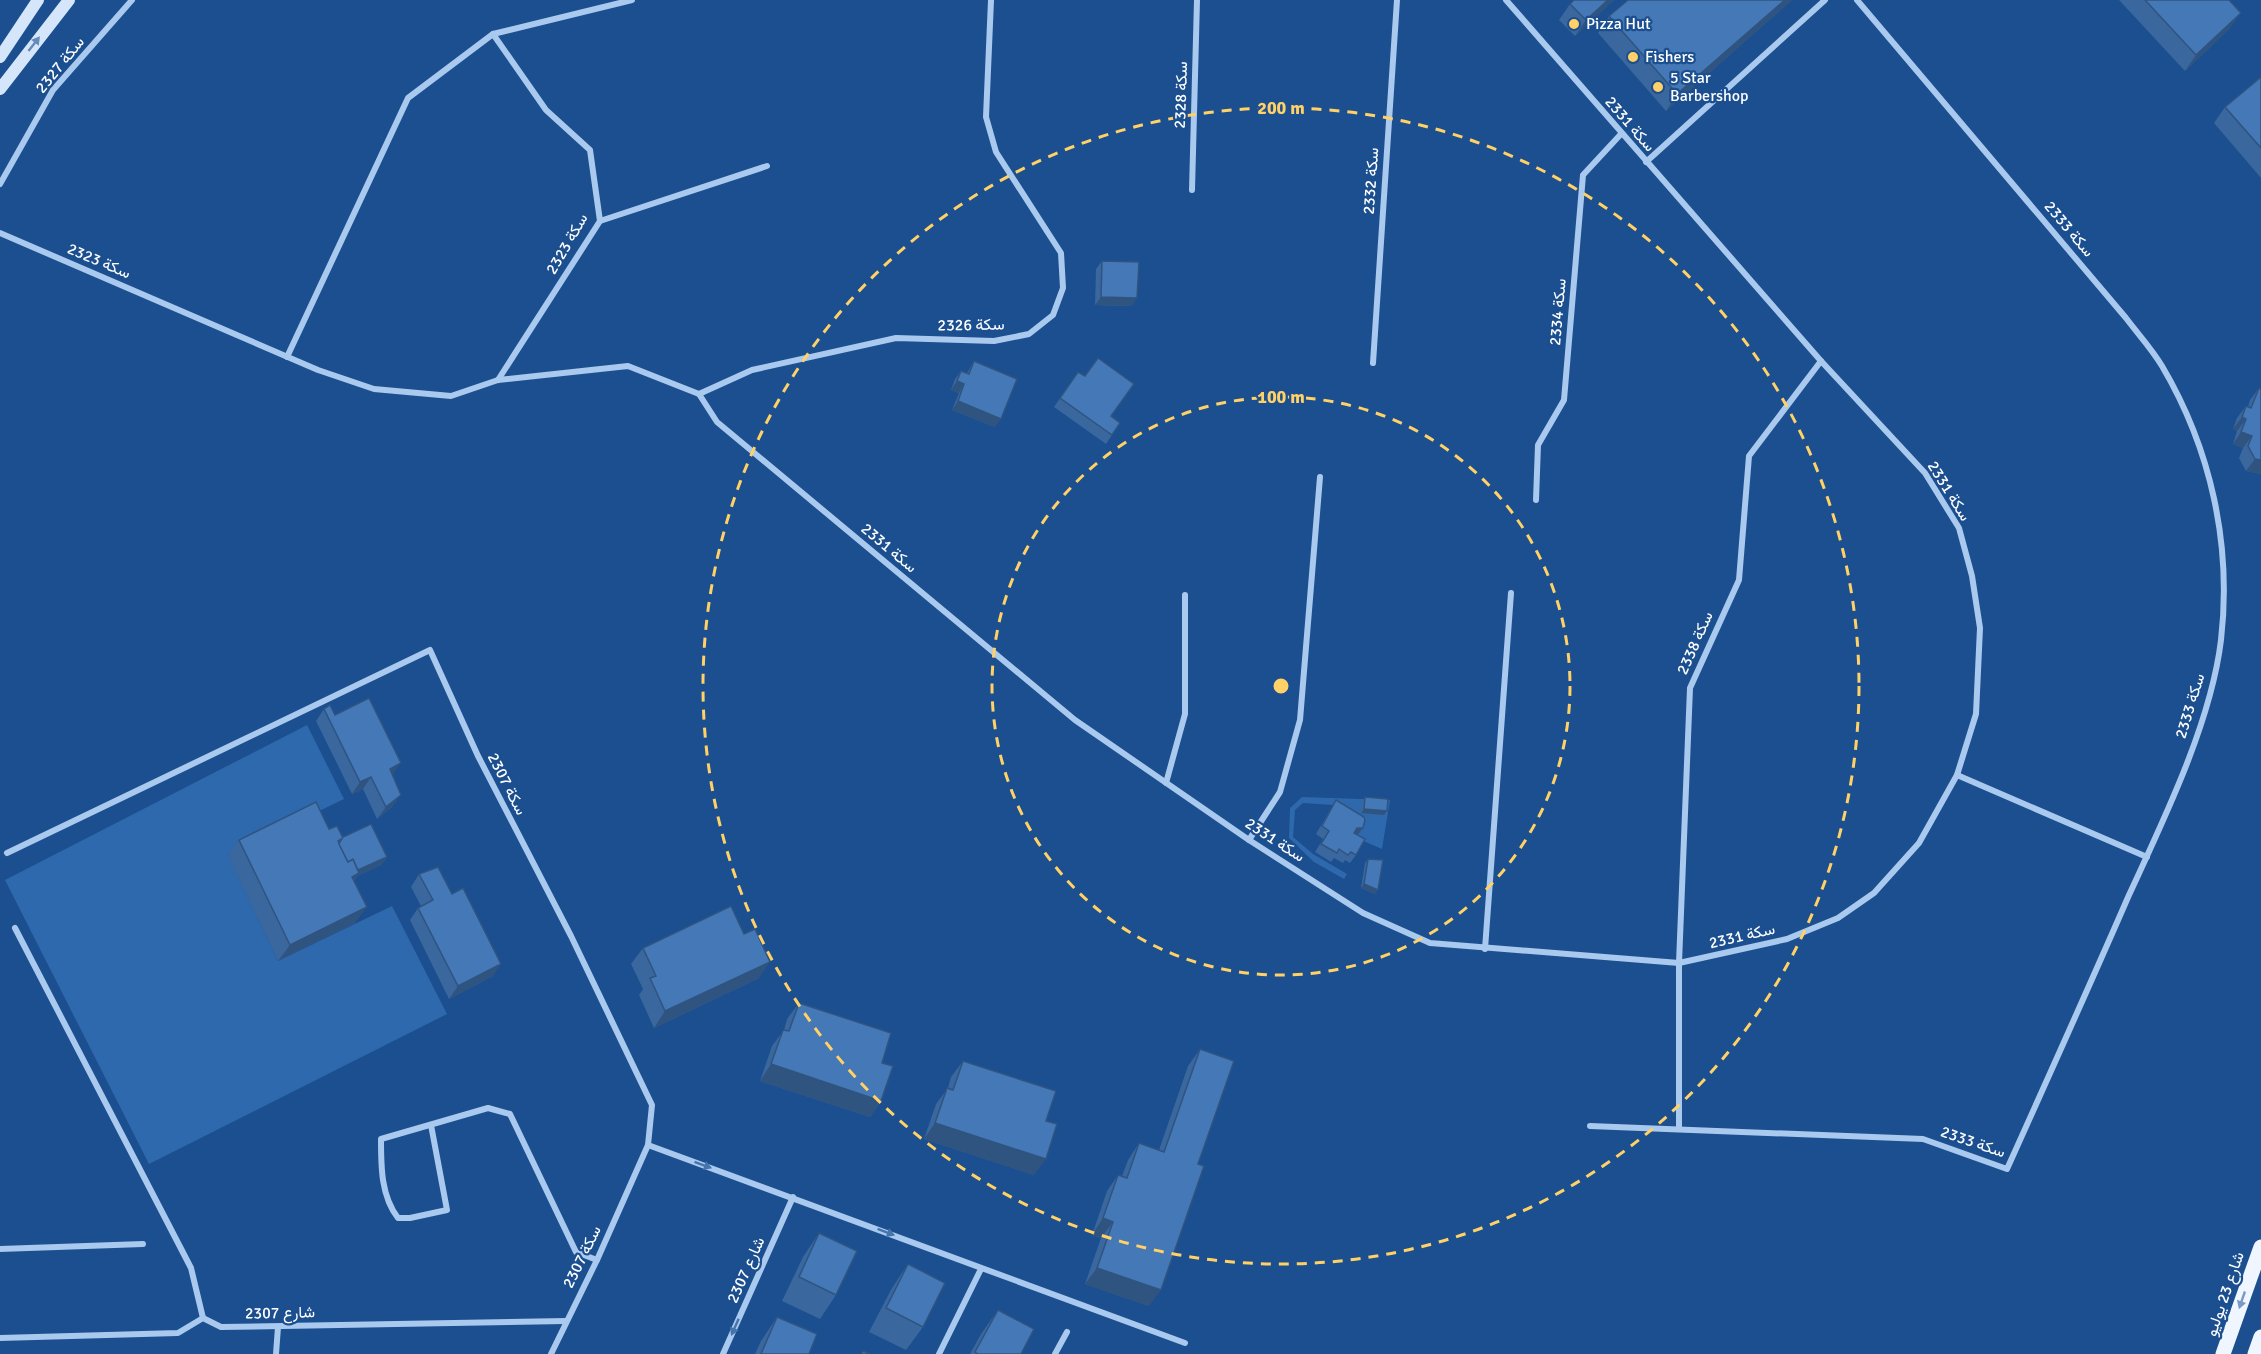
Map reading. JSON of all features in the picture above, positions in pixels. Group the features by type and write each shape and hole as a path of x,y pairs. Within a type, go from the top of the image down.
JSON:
{"main road":[{"path":"0,57 38,0"},
{"path":"0,88 69,0"},
{"name":"شارع 23 يوليو","path":"2224,1350 2261,1247"},
{"path":"2255,1354 2261,1337"}],"street":[{"name":"سكة 2327","path":"0,184 53,90 132,0"},
{"path":"287,357 408,98 493,34 632,0"},
{"name":"سكة 2326","path":"699,394 752,370 896,338 994,341 1029,334 1053,315 1063,288 1061,253 996,152 986,117 991,0"},
{"name":"سكة 2328","path":"1192,190 1197,0"},
{"name":"سكة 2332","path":"1373,363 1397,0"},
{"name":"سكة 2331","path":"699,394 717,422 1066,713 1249,840 1363,914 1430,943 1679,963 1787,939 1838,918 1874,893 1918,843 1957,775 1976,714 1980,628 1972,576 1959,528 1925,473 1821,362 1506,0"},
{"path":"1646,162 1825,0"},
{"name":"سكة 2333","path":"1590,1126 1923,1139 2007,1169 2147,856 2193,744 2211,687 2221,642 2225,586 2221,534 2209,474 2189,418 2161,365 2126,318 1857,0"},
{"name":"سكة 2323","path":"493,34 546,110 590,150 600,221 498,380"},
{"name":"سكة 2334","path":"1536,500 1538,445 1564,400 1583,175 1621,134"},
{"path":"600,221 767,166"},
{"name":"سكة 2323","path":"0,234 287,357 374,389 406,394 451,396 498,380 628,366 699,394"},
{"name":"سكة 2338","path":"1679,963 1690,688 1739,580 1749,456 1821,362"},
{"path":"1249,840 1280,792 1300,720 1320,477"},
{"path":"1485,949 1511,593"},
{"path":"1166,783 1185,714 1185,595"},
{"name":"سكة 2307","path":"7,853 430,651 478,756 571,936 652,1105 648,1145 597,1260 551,1354"},
{"path":"1957,775 2147,856"},
{"path":"0,1338 178,1333 203,1318 191,1268 15,928"},
{"path":"1679,963 1679,1128"},
{"path":"431,1125 447,1210 410,1218 398,1218 388,1205 381,1166 381,1139 488,1108 510,1114 576,1252 597,1260"},
{"path":"648,1145 1185,1343"},
{"name":"2307 شارع","path":"723,1354 793,1197"},
{"path":"0,1249 143,1244"},
{"path":"939,1354 981,1269"},
{"name":"2307 شارع","path":"203,1318 221,1328 566,1321"},
{"path":"276,1354 278,1327"},
{"path":"1055,1354 1067,1332"}],"shaded area":[{"path":"307,725 344,799 228,855 278,961 392,906 447,1014 149,1164 5,880"},
{"path":"1302,797 1390,800 1382,849 1354,837 1333,805 1303,803 1295,810 1293,837 1313,854 1347,874 1344,879 1314,862 1289,838 1290,808"}],"building":[{"path":"1574,0 1608,0 1586,20 1570,4"},
{"path":"1628,0 1785,0 1677,94 1609,16"},
{"path":"2145,0 2229,0 2241,13 2196,55"},
{"path":"2261,77 2261,148 2225,107"},
{"path":"1102,261 1139,262 1137,298 1101,297"},
{"path":"1098,358 1134,384 1111,416 1120,423 1112,435 1060,398 1078,372 1085,376"},
{"path":"974,361 1017,379 1001,419 958,401 964,384 957,381 961,371 969,374"},
{"path":"2259,388 2261,389 2261,460 2255,459 2248,446 2252,436 2241,432 2246,419 2242,417 2246,406 2251,408"},
{"path":"369,698 401,763 390,769 401,795 386,807 371,777 360,782 324,709 330,705 335,715"},
{"path":"1365,797 1388,799 1387,811 1364,809"},
{"path":"1336,800 1364,817 1363,828 1357,828 1354,833 1365,839 1356,855 1351,852 1348,855 1339,849 1337,853 1321,844 1329,831 1322,826"},
{"path":"316,802 329,829 337,826 343,838 338,841 348,862 353,859 359,873 352,877 367,907 290,945 239,840"},
{"path":"371,824 387,857 358,870 353,859 348,862 339,844 343,837"},
{"path":"1368,859 1383,860 1378,890 1364,884"},
{"path":"438,867 452,894 463,888 501,964 458,986 418,908 433,900 419,874"},
{"path":"731,906 744,934 755,929 770,962 665,1011 650,978 656,976 643,948"},
{"path":"799,1003 891,1033 882,1063 893,1066 881,1101 771,1064 783,1030 789,1031"},
{"path":"1200,1049 1234,1061 1198,1164 1204,1166 1161,1290 1097,1268 1113,1222 1103,1218 1118,1175 1127,1178 1139,1143 1164,1152"},
{"path":"963,1061 1056,1091 1046,1121 1057,1124 1046,1159 935,1123 947,1088 953,1090"},
{"path":"819,1233 857,1251 836,1295 799,1277"},
{"path":"908,1264 945,1283 923,1327 886,1308"},
{"path":"998,1310 1034,1329 1021,1354 978,1354 975,1352"},
{"path":"777,1317 817,1334 809,1354 761,1354"}],"place":[{"name":"Pizza Hut","path":"1574,24"},
{"name":"Fishers","path":"1633,57"},
{"name":"5 Star Barbershop","path":"1658,87"}]}
